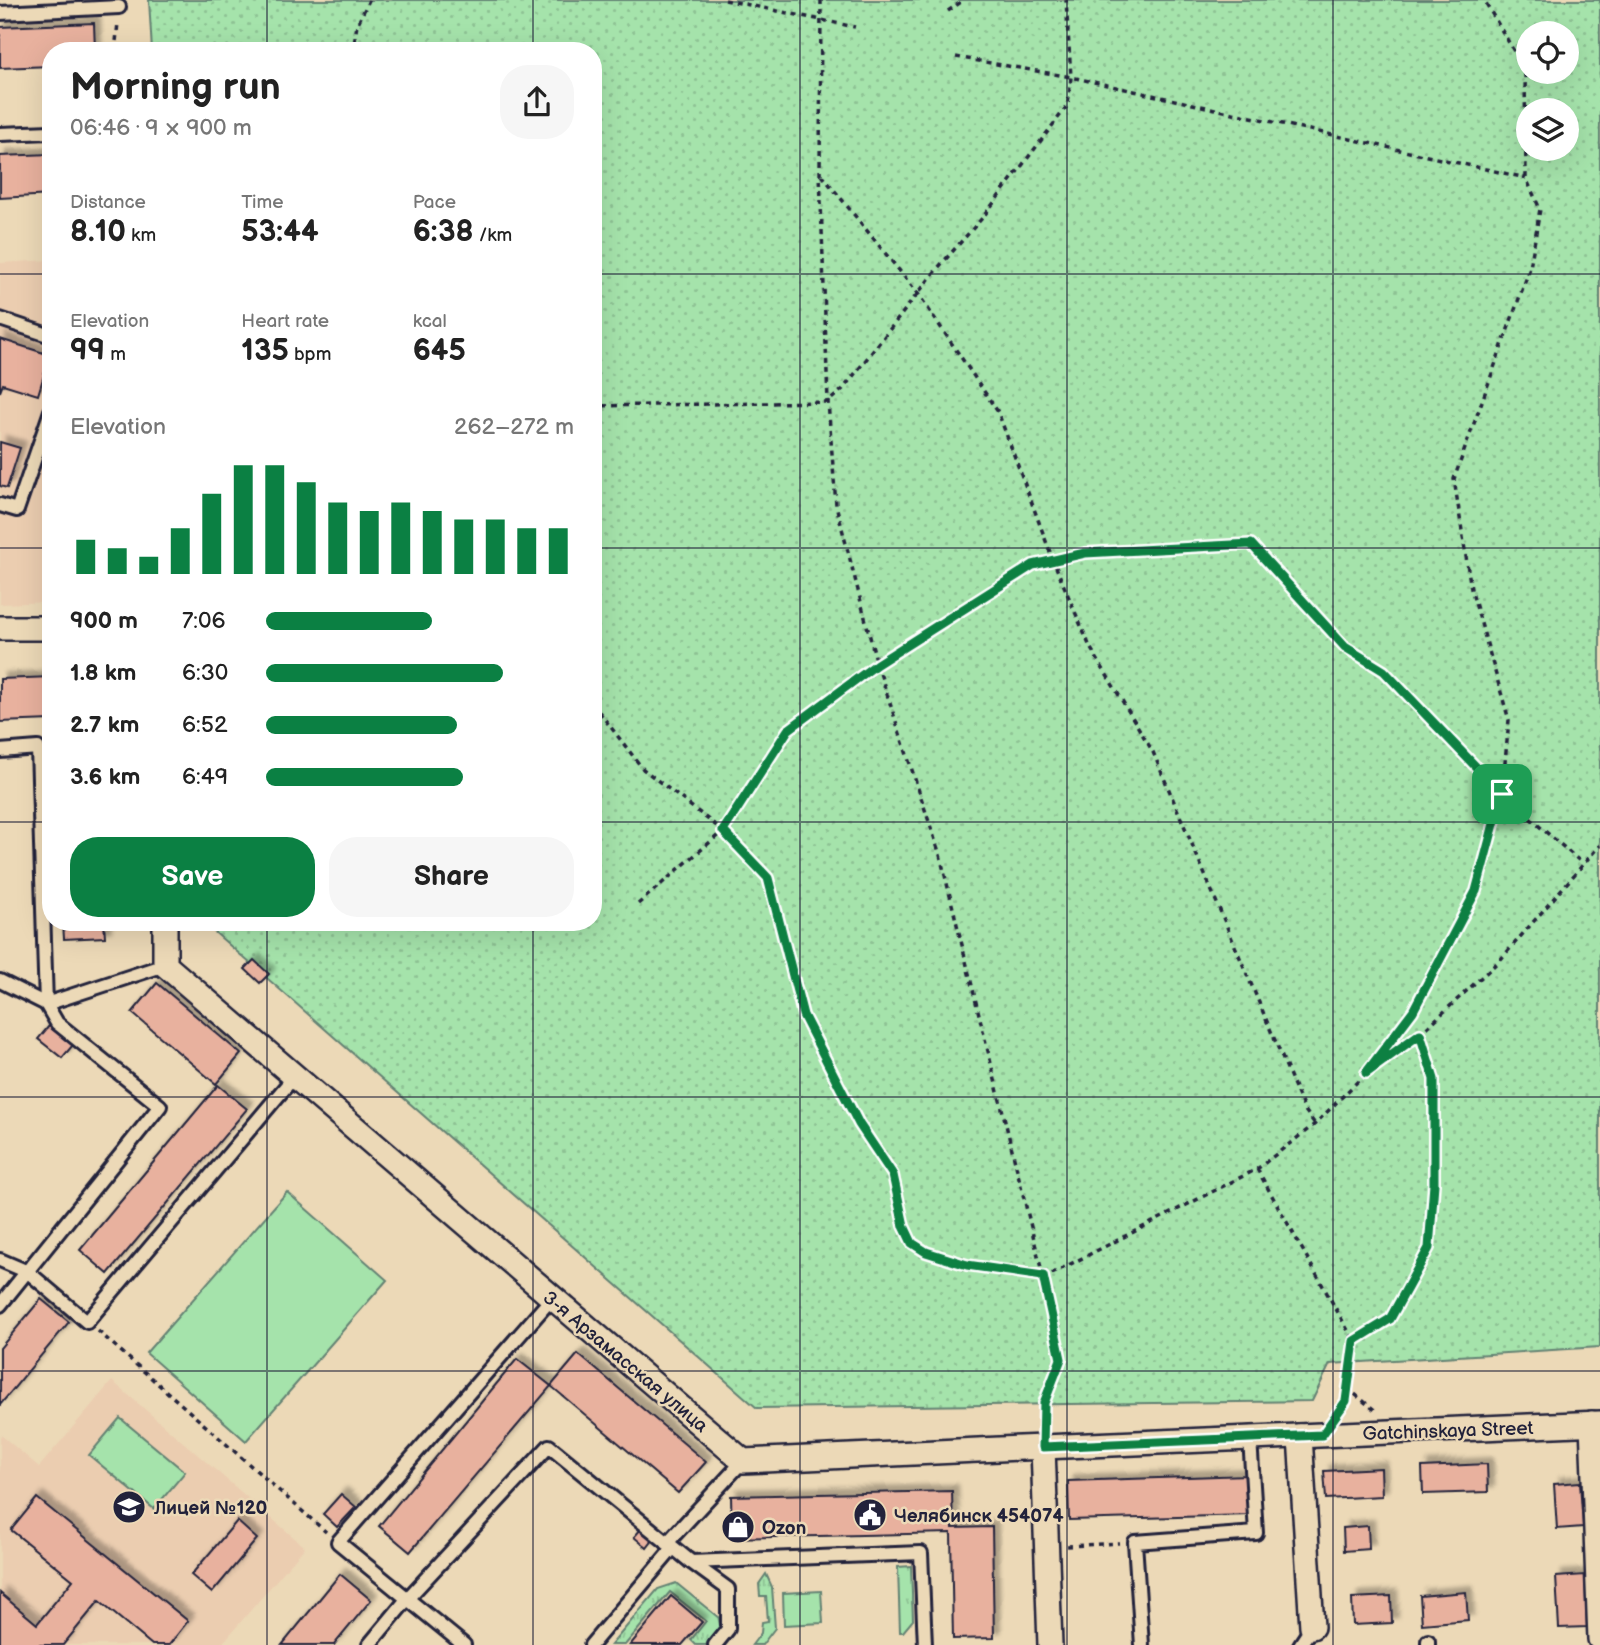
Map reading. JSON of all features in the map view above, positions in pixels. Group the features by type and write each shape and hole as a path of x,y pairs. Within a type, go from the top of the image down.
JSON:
{"street":[{"path":"0,628 42,628"},
{"path":"165,931 165,965"},
{"name":"3-я Арзамасская улица","path":"165,965 743,1461"},
{"path":"1596,1423 1600,1639"},
{"name":"Gatchinskaya Street","path":"1043,1447 1596,1423"},
{"path":"1306,1636 1311,1436"},
{"path":"743,1461 1043,1447 1050,1645"}],"lane":[{"path":"0,13 119,6"},
{"path":"0,134 42,132"},
{"path":"0,319 42,333"},
{"path":"0,505 17,510 42,437"},
{"path":"0,751 38,748 42,876"},
{"path":"0,1305 160,1106 57,1023 46,1004 44,931"},
{"path":"0,981 46,1004 165,965"},
{"path":"0,1259 28,1272 87,1322 294,1077"},
{"path":"464,1645 338,1542 552,1298"},
{"path":"1142,1645 1135,1542 1256,1533 1250,1438"},
{"path":"369,1645 408,1598 549,1446 728,1589 728,1629 715,1645"},
{"path":"591,1645 670,1545 743,1461"},
{"path":"691,1562 921,1553 925,1645"}],"path":[{"path":"354,42 357,25 369,0"},
{"path":"725,0 855,27"},
{"path":"821,0 820,173 828,402 835,505 877,664 940,855 1043,1276 1061,1359 1044,1403 1043,1447"},
{"path":"948,11 964,0"},
{"path":"602,406 828,402 843,389 937,269 984,218 1068,105 1071,77 1066,0"},
{"path":"602,716 643,769 723,831 768,878 803,1015 859,1124 893,1175 904,1226 912,1243 926,1252 967,1265 1043,1276 1257,1169 1315,1124 1366,1073 1413,1011 1476,891 1502,794 1509,720 1471,589 1454,479 1530,268 1540,209 1526,178 1525,70 1484,0"},
{"path":"956,57 1071,77 1526,178"},
{"path":"820,173 919,295 998,412 1053,560 1090,647 1153,752 1304,1109 1315,1124"},
{"path":"638,904 723,831 788,730 877,664 1033,565 1085,553 1251,544 1345,647 1384,671 1502,794 1582,863"},
{"path":"1366,1073 1420,1034 1501,959 1600,845"},
{"path":"1354,1341 1390,1319 1429,1248 1434,1184 1434,1079 1420,1034"},
{"path":"1257,1169 1354,1341 1346,1401 1311,1436"},
{"path":"87,1322 338,1542"},
{"path":"1047,1547 1135,1542"}],"shaded area":[{"path":"42,261 42,602 0,604 0,263"},
{"name":"Лицей №120","path":"112,1381 305,1547 221,1645 0,1645 0,1437 1,1435 39,1467"}],"green space":[{"path":"149,0 1600,0 1600,1347 1330,1364 1312,1401 757,1408 213,931 602,931 602,42 151,42"},
{"path":"287,1192 387,1280 246,1441 146,1353"},
{"path":"120,1418 185,1472 154,1509 89,1455"},
{"path":"911,1566 913,1620 900,1632 898,1567"},
{"path":"766,1574 772,1587 775,1628 762,1645 752,1645 761,1633 762,1622 768,1621 766,1596 760,1596 759,1584"},
{"path":"676,1583 719,1618 720,1626 706,1645 696,1645 691,1640 706,1621 670,1592 625,1645 611,1645 658,1589"},
{"path":"821,1591 823,1623 784,1625 783,1593"}],"building":[{"path":"94,23 95,42 42,42 42,66 0,68 0,27"},
{"path":"42,154 42,196 0,198 0,156"},
{"path":"0,339 42,352 42,382 38,395 3,384 0,392"},
{"path":"0,442 20,448 7,488 0,486"},
{"path":"42,677 42,720 0,722 0,679"},
{"path":"64,931 105,931 105,937 64,939"},
{"path":"254,960 269,974 260,983 245,969"},
{"path":"157,983 241,1054 216,1084 132,1013"},
{"path":"49,1026 73,1045 62,1058 38,1039"},
{"path":"218,1085 247,1109 108,1274 80,1250"},
{"path":"41,1299 69,1322 0,1405 0,1348"},
{"path":"578,1354 706,1462 678,1493 551,1386"},
{"path":"517,1359 551,1386 410,1552 379,1526"},
{"path":"1487,1464 1488,1492 1423,1494 1422,1467"},
{"path":"1381,1468 1382,1496 1326,1499 1324,1471"},
{"path":"1248,1475 1250,1515 1069,1520 1068,1481"},
{"path":"1580,1482 1583,1527 1557,1529 1554,1484"},
{"path":"952,1491 953,1528 992,1527 994,1638 953,1639 951,1533 732,1538 731,1496"},
{"path":"341,1494 356,1507 337,1527 323,1514"},
{"path":"37,1498 188,1621 169,1645 152,1645 99,1601 63,1645 0,1645 0,1593 37,1624 73,1580 11,1530"},
{"path":"237,1521 257,1539 212,1593 191,1575"},
{"path":"1368,1526 1369,1549 1344,1551 1343,1528"},
{"path":"641,1529 654,1539 647,1548 634,1537"},
{"path":"340,1574 371,1600 334,1645 282,1645"},
{"path":"1585,1575 1587,1627 1559,1628 1556,1577"},
{"path":"1466,1592 1468,1620 1422,1624 1420,1596"},
{"path":"671,1596 702,1622 682,1645 630,1645"},
{"path":"1391,1596 1392,1623 1353,1625 1352,1598"}],"place":[{"name":"Лицей №120","path":"129,1507"},
{"name":"Челябинск 454074","path":"870,1515"},
{"name":"Ozon","path":"738,1527"}],"route":[{"path":"1251,544 1345,647 1384,671 1502,794 1476,891 1413,1011 1366,1073 1420,1034 1434,1079 1434,1184 1429,1248 1390,1319 1354,1341 1346,1401 1322,1435 1043,1447 1044,1403 1061,1359 1043,1276 967,1265 926,1252 912,1243 904,1226 893,1175 859,1124 803,1015 768,878 723,831 788,730 877,664 1033,565 1085,553 1251,544"}]}
